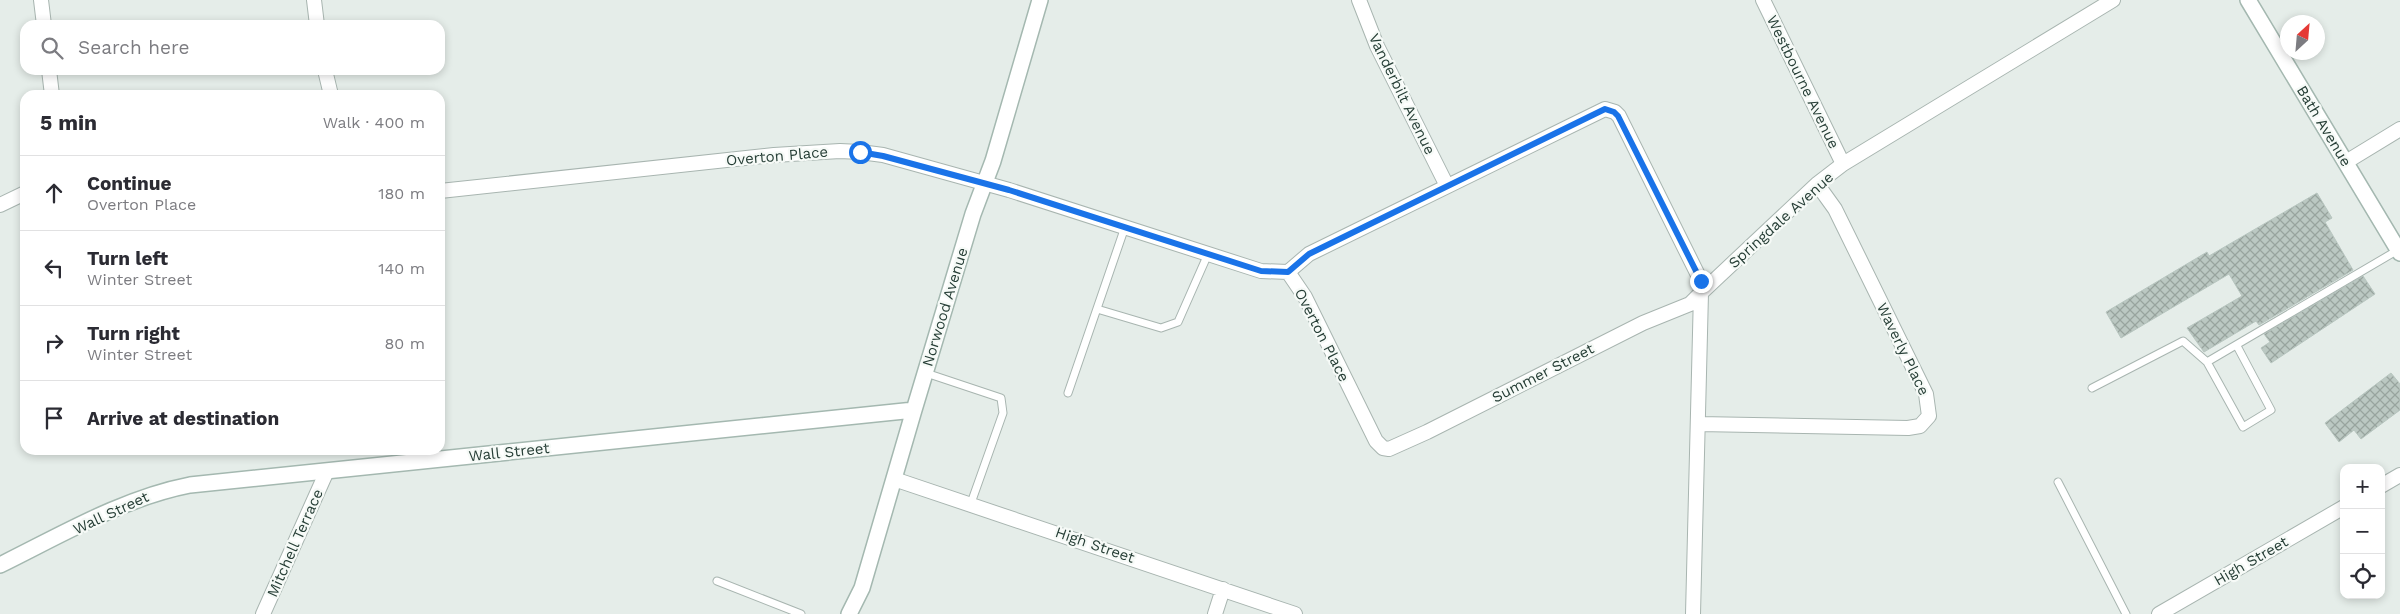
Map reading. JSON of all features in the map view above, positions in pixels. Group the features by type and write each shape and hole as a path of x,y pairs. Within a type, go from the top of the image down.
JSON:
{"street":[{"path":"41,0 43,20"},
{"path":"314,0 316,20"},
{"name":"Norwood Avenue","path":"849,614 862,588 973,214 993,161 1040,0"},
{"name":"Vanderbilt Avenue","path":"1359,0 1377,46 1447,186"},
{"name":"Westbourne Avenue","path":"1763,0 1843,164"},
{"name":"Springdale Avenue","path":"1702,293 1817,184 1843,164 2113,0"},
{"name":"Bath Avenue","path":"2248,0 2399,251"},
{"path":"50,75 51,90"},
{"path":"326,75 330,90"},
{"path":"1288,272 1309,254 1600,110 1605,109 1614,112 1701,281 1693,614"},
{"path":"2346,162 2400,129"},
{"name":"Overton Place","path":"445,190 774,156 840,151 883,156 984,184 1261,271 1288,272 1305,297 1376,441 1383,448"},
{"name":"Waverly Place","path":"1699,424 1908,428 1920,426 1929,416 1926,394 1835,209 1817,184"},
{"path":"0,204 20,195"},
{"name":"Summer Street","path":"1383,448 1389,449 1398,446 1427,432 1635,327 1690,304 1702,293"},
{"name":"Wall Street","path":"445,453 914,410"},
{"name":"Wall Street","path":"1,567 158,491 190,485 327,471 419,455"},
{"name":"Mitchell Terrace","path":"263,614 327,471"},
{"path":"2385,484 2400,475"},
{"name":"High Street","path":"894,479 971,503 1295,614"},
{"name":"High Street","path":"2158,614 2342,509"},
{"path":"1215,614 1223,589"}],"lane":[{"path":"1068,393 1125,227"},
{"path":"2207,362 2399,251"},
{"path":"1097,309 1161,328 1178,322 1208,254"},
{"path":"2092,388 2183,341 2207,362 2243,427 2271,410 2237,346"},
{"path":"926,373 1001,398 1003,413 971,503"},
{"path":"2058,482 2126,614"},
{"path":"718,581 801,614"}],"building":[{"path":"2317,193 2332,218 2325,222 2353,270 2259,325 2256,321 2204,352 2187,328 2242,296 2229,274 2121,338 2106,312 2207,252 2209,256"},
{"path":"2363,276 2375,294 2271,363 2261,348 2270,342 2264,334"},
{"path":"2391,373 2400,384 2400,410 2361,439 2354,430 2339,442 2325,423"}],"route":[{"path":"860,152 883,156 955,177 1009,190 1261,271 1288,272 1309,254 1605,109 1614,112 1618,116 1701,281"}]}
